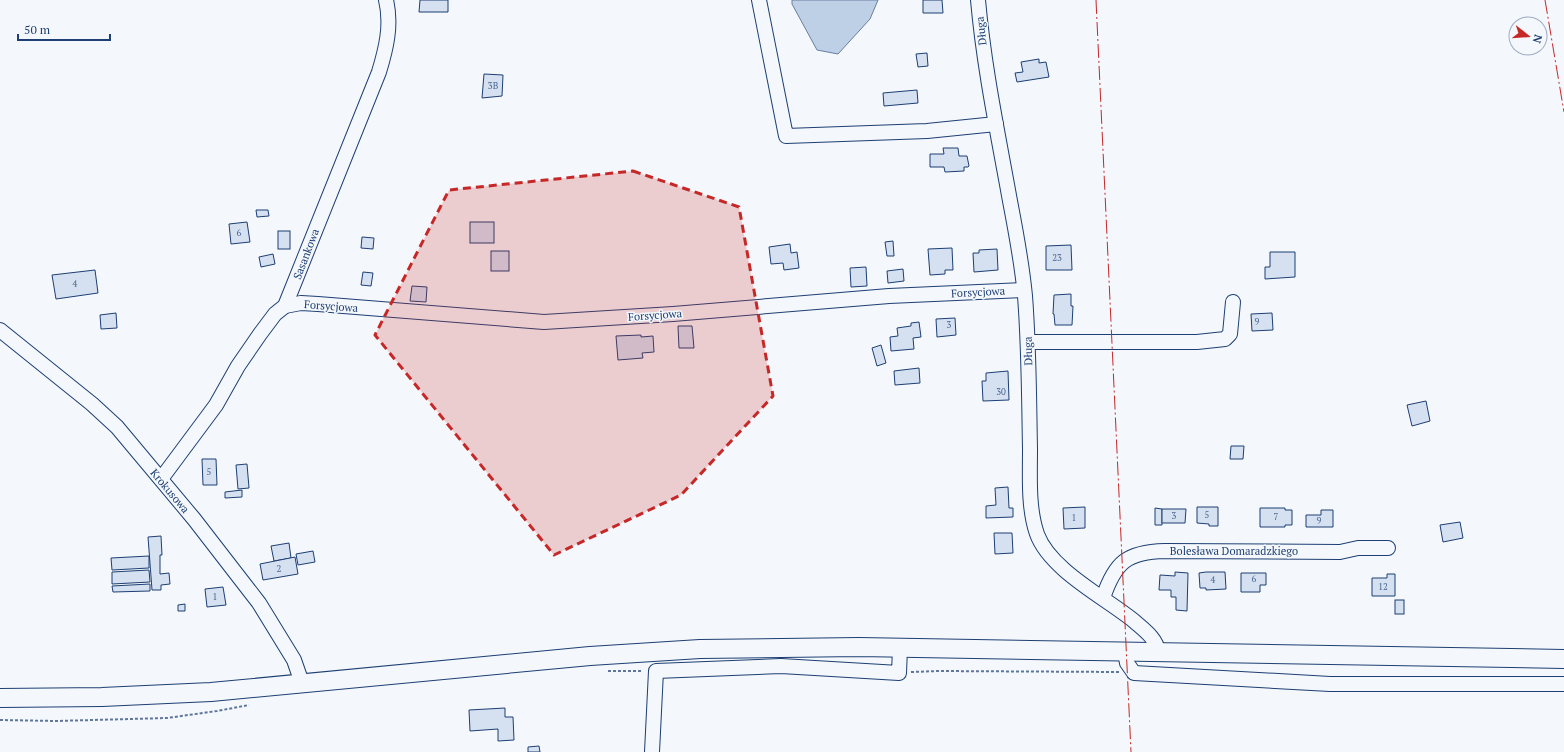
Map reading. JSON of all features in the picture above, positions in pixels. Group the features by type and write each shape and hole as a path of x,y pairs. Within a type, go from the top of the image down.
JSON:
{"main road":[{"path":"0,698 102,698 148,696 217,691 590,656 700,649 900,648 1124,652 1158,651 1564,659"}],"street":[{"name":"Sasankowa","path":"161,479 216,405 260,334 275,314 285,306 379,72 388,37 389,20 386,0"},
{"path":"759,0 786,136 927,131 996,124"},
{"name":"Długa","path":"978,0 981,41 1018,246 1024,290 1028,342 1031,494 1037,534 1043,547 1053,558 1084,585 1126,614 1146,632 1157,645 1158,651"},
{"name":"Forsycjowa","path":"285,306 301,303 318,304 544,322 673,314 889,296 1024,290"},
{"path":"1028,342 1210,341 1225,339 1230,334 1233,302"},
{"name":"Krokusowa","path":"0,330 92,404 117,427 161,479 259,603 294,660 302,683"},
{"name":"Bolesława Domaradzkiego","path":"1103,598 1113,574 1123,562 1140,553 1165,551 1340,552 1358,548 1388,548"},
{"path":"652,752 656,671 781,666 899,672 900,648"},
{"path":"1124,652 1127,663 1134,672 1330,684 1564,684"}],"path":[{"path":"899,672 938,670 1134,672"}],"highlighted area":[{"path":"633,171 739,207 773,396 681,495 554,555 375,335 449,190"}],"water":[{"path":"792,0 878,0 870,19 838,54 817,50 792,4"}],"building":[{"path":"420,0 448,0 448,12 419,12"},
{"path":"923,0 942,0 943,13 923,13"},
{"path":"927,53 928,66 918,67 916,54"},
{"path":"1039,59 1039,63 1046,62 1049,77 1017,82 1015,73 1023,72 1021,62"},
{"path":"484,74 503,75 502,96 482,98"},
{"path":"917,90 918,103 884,106 883,93"},
{"path":"943,148 958,148 959,156 967,156 969,166 964,167 964,171 945,172 944,167 930,167 930,154 944,154"},
{"path":"256,210 268,210 269,216 257,217"},
{"path":"247,222 250,242 231,244 229,224"},
{"path":"470,222 494,222 494,243 470,243"},
{"path":"278,231 290,231 290,249 278,249"},
{"path":"362,237 374,238 373,249 361,248"},
{"path":"893,241 894,256 887,256 885,242"},
{"path":"790,244 791,253 797,252 799,268 784,270 783,263 771,264 769,247"},
{"path":"1071,245 1072,270 1046,270 1046,246"},
{"path":"952,248 953,270 945,270 945,274 930,275 928,249"},
{"path":"997,249 998,270 974,272 973,253 979,253 979,250"},
{"path":"491,251 509,251 509,271 491,271"},
{"path":"1270,252 1295,252 1295,277 1265,279 1265,267 1270,267"},
{"path":"273,254 275,264 261,267 259,257"},
{"path":"866,267 867,286 851,287 850,268"},
{"path":"903,269 904,281 888,283 887,271"},
{"path":"95,270 98,293 56,299 52,275"},
{"path":"363,272 373,273 371,286 361,285"},
{"path":"412,286 427,287 426,302 410,301"},
{"path":"1071,294 1071,306 1073,306 1072,325 1055,325 1053,314 1054,295"},
{"path":"116,313 117,328 101,329 100,315"},
{"path":"1272,313 1273,330 1252,331 1251,314"},
{"path":"955,318 956,335 937,337 936,319"},
{"path":"919,322 921,337 913,338 914,349 891,351 890,337 898,336 897,328 911,326 911,323"},
{"path":"678,326 692,326 694,348 679,348"},
{"path":"641,335 641,337 653,336 654,352 642,353 643,358 618,360 616,336"},
{"path":"881,345 886,363 877,366 872,348"},
{"path":"919,368 920,383 895,385 894,371"},
{"path":"1008,371 1009,400 983,401 982,381 986,381 986,373"},
{"path":"1426,401 1430,421 1412,426 1407,405"},
{"path":"1231,446 1244,446 1243,459 1230,459"},
{"path":"202,459 216,459 217,485 203,485"},
{"path":"247,464 249,488 238,489 236,465"},
{"path":"1008,487 1009,508 1013,508 1013,517 986,518 986,506 996,505 995,488"},
{"path":"242,490 242,497 225,498 225,492"},
{"path":"1085,507 1085,528 1064,529 1063,508"},
{"path":"1197,507 1218,507 1218,526 1209,526 1209,524 1197,523"},
{"path":"1155,508 1162,509 1162,525 1155,525"},
{"path":"1260,508 1285,508 1285,510 1292,510 1292,525 1285,525 1285,527 1260,527"},
{"path":"1162,509 1186,509 1185,523 1162,523"},
{"path":"1321,510 1333,510 1333,527 1306,527 1306,515 1321,515"},
{"path":"1460,522 1463,538 1443,542 1440,525"},
{"path":"994,533 1012,533 1013,553 995,554"},
{"path":"161,536 162,555 160,555 160,574 169,573 170,584 161,585 161,590 152,590 148,537"},
{"path":"289,543 291,558 274,561 271,546"},
{"path":"313,551 315,562 298,565 296,554"},
{"path":"149,556 149,568 112,570 111,558"},
{"path":"295,557 298,574 263,580 260,564"},
{"path":"149,570 150,582 112,584 112,572"},
{"path":"1175,572 1188,573 1187,611 1176,610 1176,597 1171,597 1171,590 1159,590 1160,575 1175,576"},
{"path":"1225,572 1226,589 1206,590 1206,588 1200,588 1199,573"},
{"path":"1241,573 1266,573 1266,585 1260,585 1260,592 1241,592"},
{"path":"1387,574 1395,574 1395,596 1372,596 1372,578 1387,578"},
{"path":"150,584 150,591 113,592 112,586"},
{"path":"223,587 226,605 207,607 205,589"},
{"path":"1395,600 1404,600 1404,614 1395,614"},
{"path":"185,604 185,611 178,611 178,605"},
{"path":"505,708 505,717 513,717 514,740 498,741 498,729 470,731 469,710"},
{"path":"539,746 540,752 528,752 528,747"}],"power":[{"path":"1096,0 1131,752"},
{"path":"1545,0 1564,112"}]}
